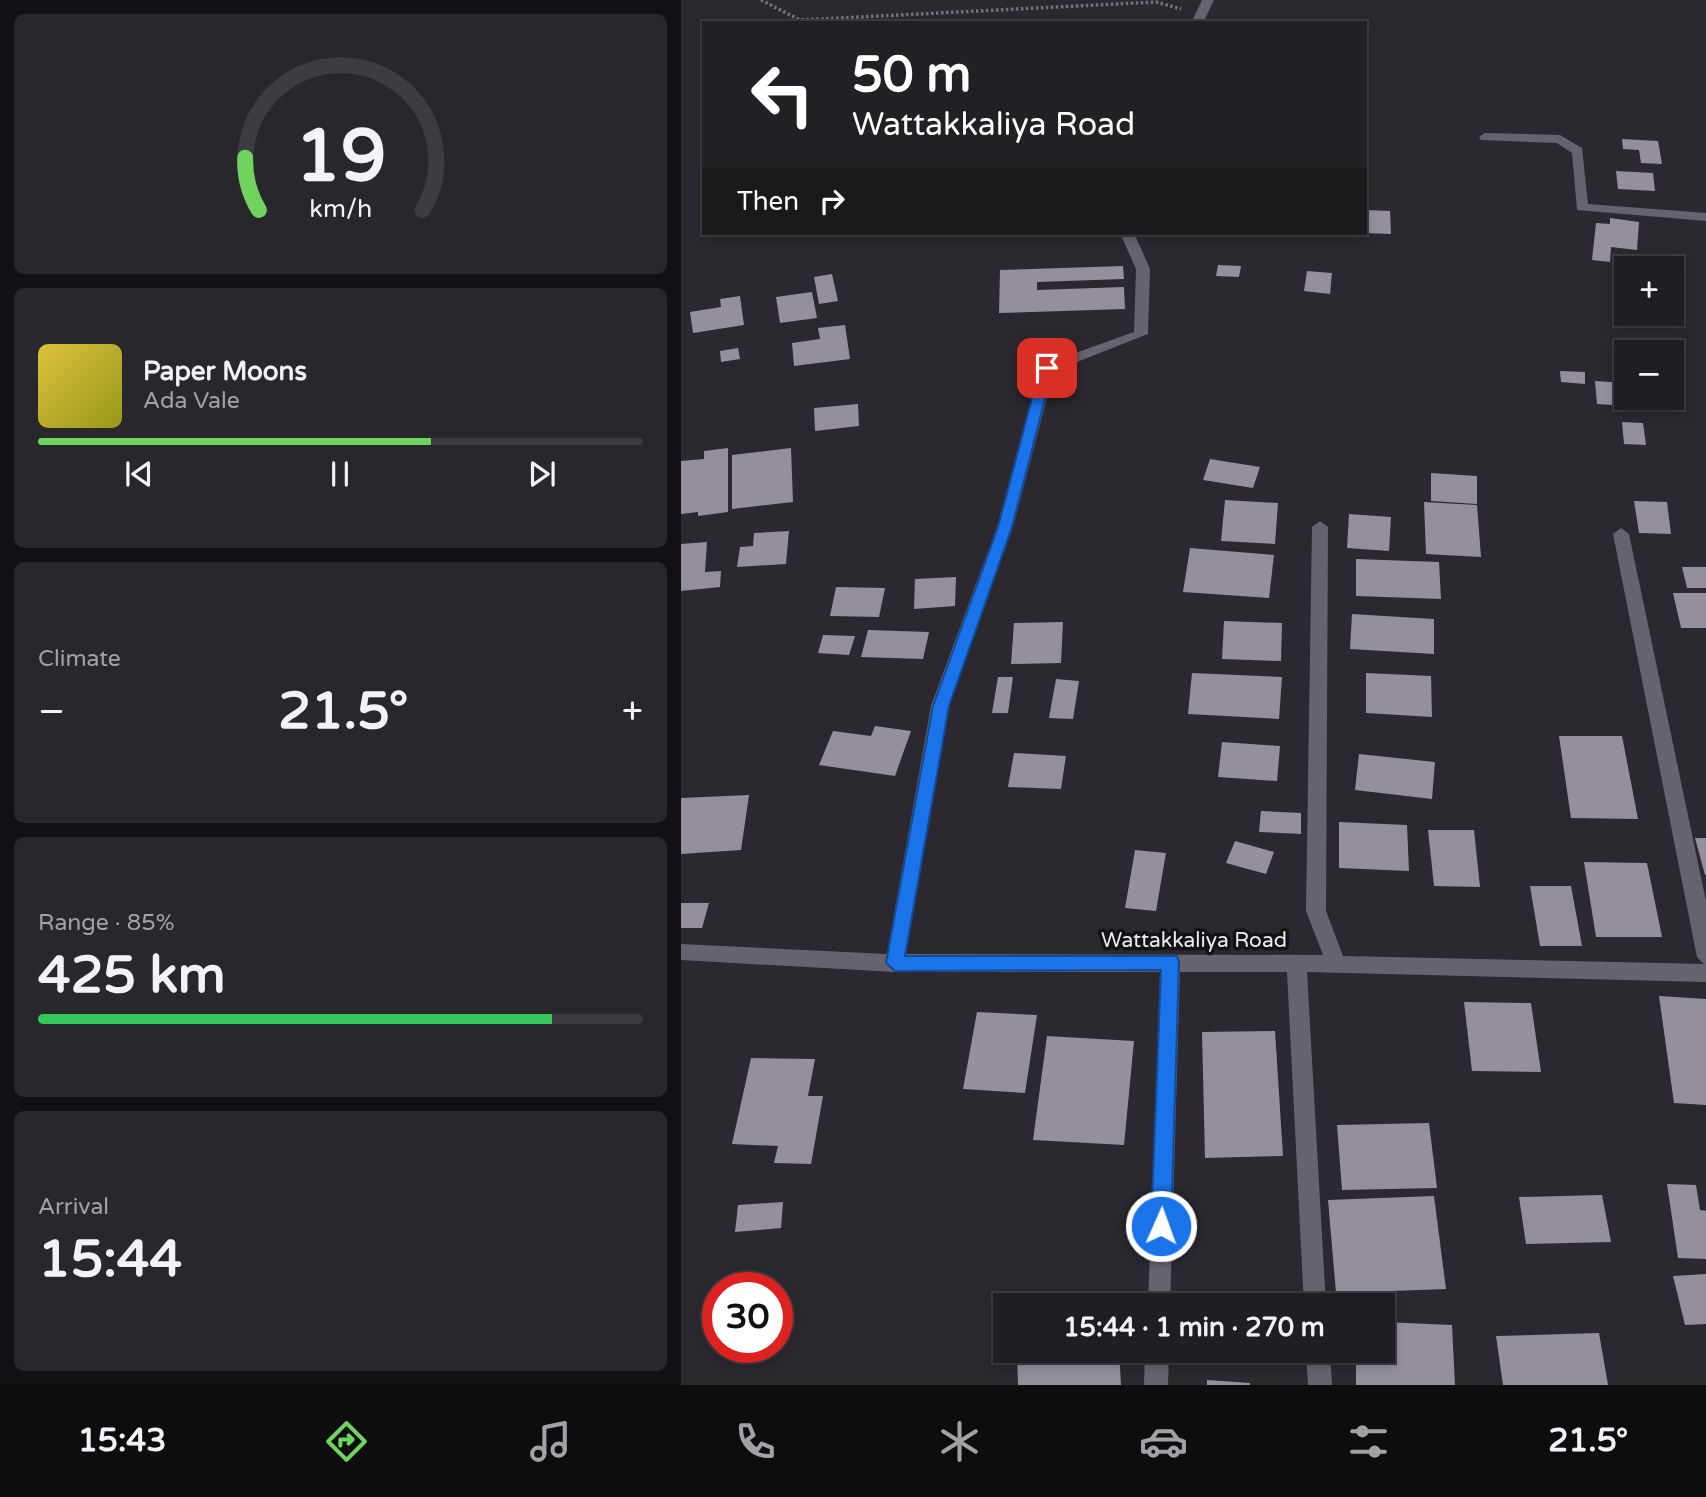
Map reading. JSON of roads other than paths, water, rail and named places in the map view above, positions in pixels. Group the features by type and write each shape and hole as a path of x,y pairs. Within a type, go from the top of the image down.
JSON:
{"street":[{"path":"1200,19 1208,0"},
{"path":"1485,137 1560,139 1578,151 1582,207 1706,217"},
{"path":"895,963 941,706 1005,527 1047,368 1141,334 1143,269 1128,235"},
{"path":"1320,527 1316,911 1336,964"},
{"path":"1621,534 1706,957"},
{"name":"Wattakkaliya Road","path":"681,952 895,963 1297,963 1706,973"},
{"path":"1159,1293 1170,962"},
{"path":"1297,963 1314,1293"},
{"path":"1156,1385 1157,1363"},
{"path":"1319,1363 1320,1385"}]}
